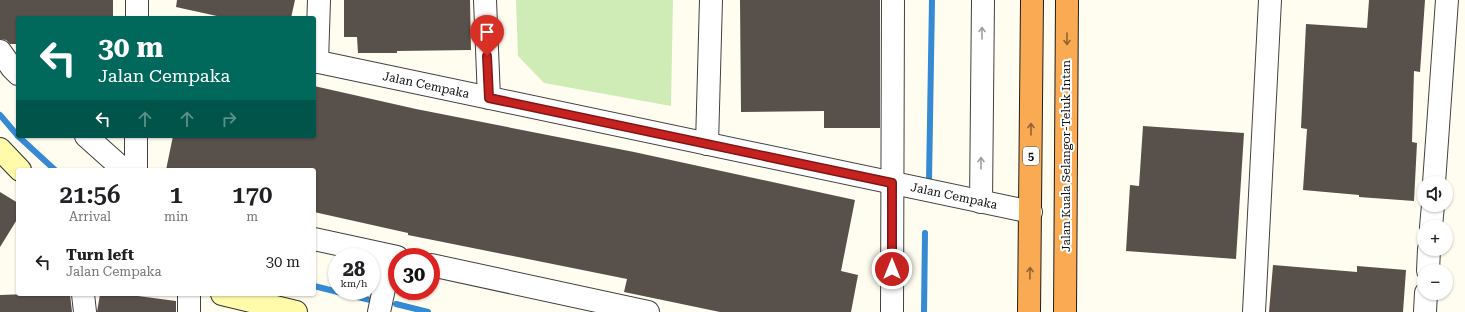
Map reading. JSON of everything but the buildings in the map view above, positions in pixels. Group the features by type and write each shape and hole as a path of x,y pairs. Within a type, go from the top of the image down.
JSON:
{"highway":[{"name":"5","path":"1029,312 1032,0"},
{"name":"Jalan Kuala Selangor-Teluk Intan","path":"1065,312 1067,0"}],"street":[{"path":"137,0 137,16"},
{"path":"316,62 319,0"},
{"path":"486,0 489,98"},
{"path":"707,144 711,0"},
{"path":"892,312 893,0"},
{"path":"981,202 983,0"},
{"path":"1254,312 1270,0"},
{"path":"1435,176 1448,0"},
{"path":"0,51 16,72"},
{"name":"Jalan Cempaka","path":"316,62 1031,212"},
{"path":"88,138 122,168"},
{"path":"136,138 136,168"},
{"path":"0,149 18,168"},
{"path":"316,239 388,256"},
{"path":"440,267 648,312"},
{"path":"379,312 388,279"},
{"path":"84,296 86,312"},
{"path":"189,296 189,312"},
{"path":"230,296 296,312"},
{"path":"1425,312 1426,300"}],"green space":[{"path":"516,0 673,0 671,106 544,83 518,56"}],"waterway":[{"path":"929,181 932,0"},
{"path":"0,115 16,134"},
{"path":"20,138 53,168"},
{"path":"924,312 925,233"},
{"path":"316,286 328,290"},
{"path":"396,304 428,312"}],"route":[{"path":"487,56 489,98 892,183 892,269"}]}
